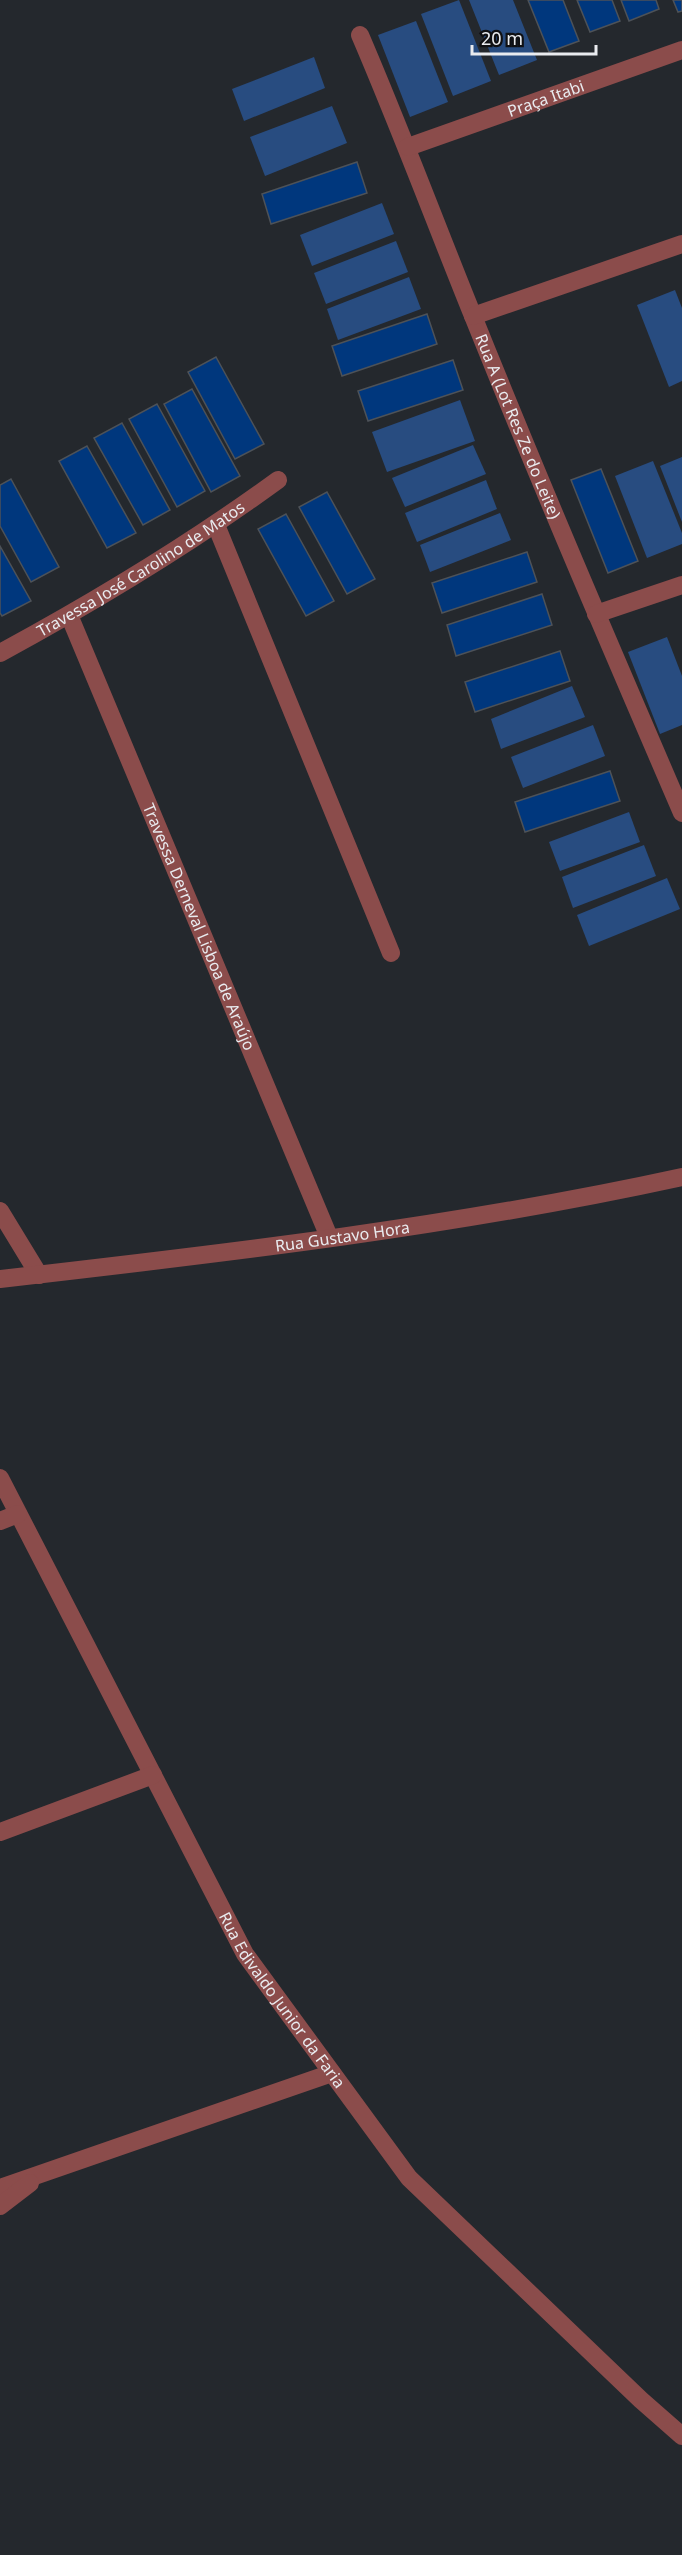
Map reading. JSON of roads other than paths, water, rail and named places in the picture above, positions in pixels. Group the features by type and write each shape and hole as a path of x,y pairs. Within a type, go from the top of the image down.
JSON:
{"street":[{"name":"Rua A (Lot Res Ze do Leite)","path":"360,35 408,147 473,316 596,614 682,813"},
{"name":"Praça Itabi","path":"408,147 682,50"},
{"path":"473,316 682,244"},
{"name":"Travessa José Carolino de Matos","path":"0,653 69,615 216,525 278,480"},
{"path":"216,525 391,953"},
{"path":"596,614 682,585"},
{"name":"Travessa Derneval Lisboa de Araújo","path":"69,615 330,1237"},
{"name":"Rua Gustavo Hora","path":"0,1279 330,1237 570,1201 682,1177"},
{"path":"0,1211 39,1275"},
{"name":"Rua Edivaldo Junior da Faria","path":"0,1478 245,1954 409,2178 641,2400 682,2436"},
{"path":"0,1521 18,1514"},
{"path":"0,1832 153,1775"},
{"path":"0,2188 332,2073"},
{"path":"0,2206 44,2173"}]}
